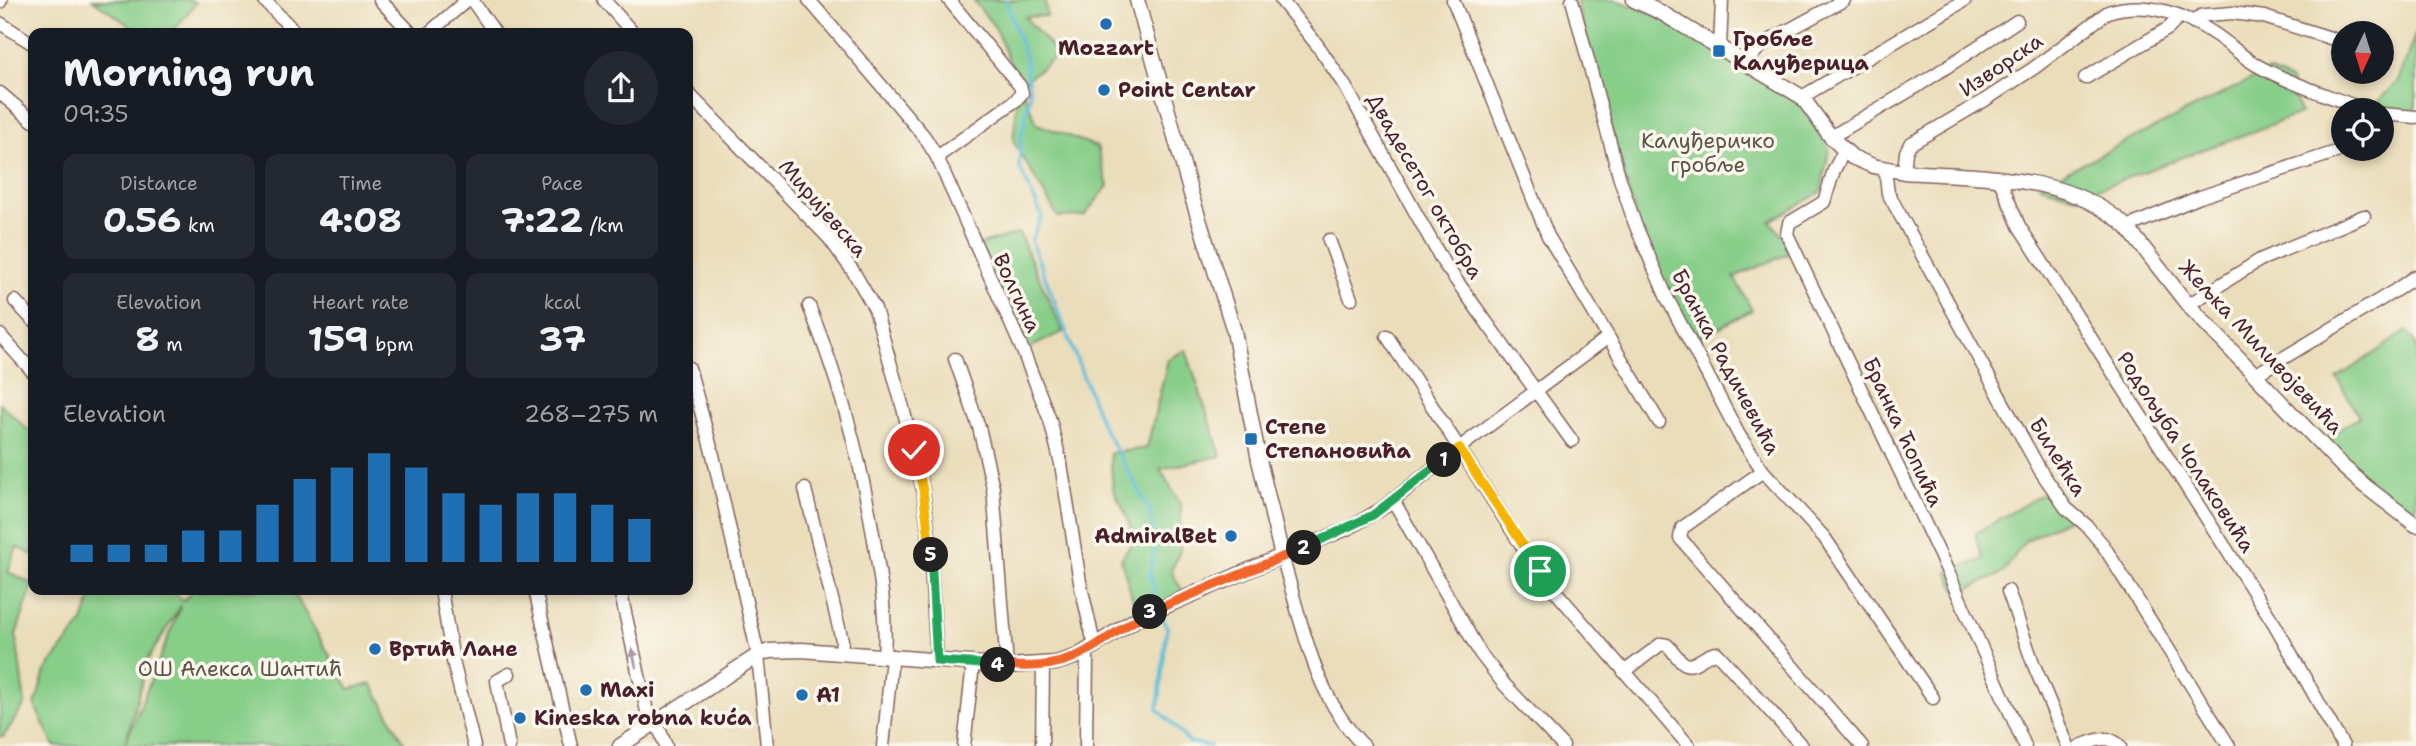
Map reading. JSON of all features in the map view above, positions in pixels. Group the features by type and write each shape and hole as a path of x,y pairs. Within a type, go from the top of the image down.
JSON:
{"street":[{"path":"264,0 291,28"},
{"path":"380,0 406,28"},
{"path":"435,28 470,0 491,28"},
{"path":"604,0 629,28"},
{"name":"Волгина","path":"809,0 924,136 937,157 1045,406 1056,443 1092,648 1086,746"},
{"path":"937,157 1015,101 1022,93 1020,86 949,0"},
{"path":"1137,0 1191,194 1234,331 1259,460 1282,556 1327,696 1350,732 1364,746"},
{"name":"Двадесетог октобра","path":"1281,0 1318,46 1345,86 1443,262 1572,441"},
{"path":"1453,0 1548,236 1659,422"},
{"name":"Бранка Радичевића","path":"1572,0 1619,176 1635,224 1667,298 1739,435 1763,471 1824,537 1933,698"},
{"name":"Жељка Миливојевића","path":"1634,0 1662,13 1802,97 1844,152 1861,162 1885,170 1999,177 2022,181 2084,200 2103,209 2127,227 2188,305 2341,465 2416,525"},
{"path":"1720,48 1723,0"},
{"path":"1745,64 1767,42 1844,0"},
{"path":"1802,97 1965,0"},
{"name":"Изворска","path":"1904,172 1906,152 1910,144 2034,68 2108,12 2132,7 2180,16 2216,35 2261,68 2335,98"},
{"path":"2193,22 2207,15 2247,14 2331,38"},
{"path":"2085,78 2169,28 2180,16"},
{"path":"1831,137 1919,85 2017,21"},
{"path":"0,23 28,41"},
{"path":"0,93 28,117"},
{"name":"Миријевска","path":"693,98 829,238 876,309 923,490 929,537 937,661"},
{"path":"2394,115 2416,117"},
{"name":"Бранка Ћопића","path":"1844,152 1834,170 1824,202 1789,223 1787,234 1948,572 2025,746"},
{"path":"2127,227 2200,197 2331,154"},
{"name":"Билећка","path":"1885,170 1888,193 2040,470 2066,508 2086,525 2103,545 2229,746"},
{"name":"Родољуба Чолаковића","path":"1999,177 2019,226 2275,625 2343,746"},
{"path":"2188,305 2260,260 2364,216"},
{"path":"1329,240 1351,299"},
{"path":"2255,375 2416,276"},
{"path":"15,301 28,315"},
{"path":"809,306 839,386 866,492 882,582 888,657 883,746"},
{"path":"0,335 28,366"},
{"path":"1387,336 1551,586 1689,746"},
{"path":"620,746 758,655 784,649 1007,666 1043,666 1066,661 1092,648 1138,618 1362,522 1607,338"},
{"path":"955,359 979,427 993,488 1007,666"},
{"path":"693,382 713,455 758,655 767,746"},
{"path":"1763,471 1682,528 1679,538 1862,746"},
{"path":"805,489 842,640 841,653"},
{"path":"1393,500 1480,653 1503,683 1563,746"},
{"path":"2008,591 2033,663 2068,746"},
{"path":"442,595 453,661 474,746"},
{"path":"536,595 571,746"},
{"path":"621,595 653,723 666,746"},
{"path":"1624,672 1664,643 1688,665 1710,653 1717,653 1802,746"},
{"path":"964,746 973,664"},
{"path":"1042,746 1043,666"},
{"path":"509,674 497,681 509,746"},
{"path":"1349,746 1350,732"},
{"path":"2080,746 2108,738 2120,746"}],"green space":[{"path":"93,0 191,0 196,3 176,28 133,28"},
{"path":"973,0 1045,0 1047,16 1025,17 1058,55 1020,84 1037,124 1097,147 1108,186 1084,216 1058,217 1013,141 1019,86 995,27"},
{"name":"Калуђеричко гробље","path":"1576,0 1616,0 1654,14 1800,104 1829,148 1821,192 1770,221 1795,251 1734,277 1752,310 1692,342 1644,248"},
{"path":"2416,32 2416,116 2394,115 2394,98 2381,98 2398,81"},
{"path":"2268,71 2291,81 2300,114 2076,197 2039,185"},
{"path":"1019,233 1063,332 1023,351 975,246"},
{"path":"2407,331 2416,343 2416,525 2320,442 2359,417 2337,378"},
{"path":"1186,350 1221,456 1160,469 1181,505 1180,551 1171,571 1186,597 1138,618 1121,559 1134,540 1126,514 1113,489 1110,453 1147,448 1168,359"},
{"path":"0,403 28,430 28,552 17,547 8,572 28,582 29,595 16,635 25,704 3,737 0,737"},
{"path":"2052,488 2073,516 2025,541 2003,573 1958,594 1948,572 1983,559 1975,534"},
{"name":"ОШ Алекса Шантић","path":"90,595 177,595 183,601 188,595 295,595 349,689 372,684 406,746 54,746 35,706 45,671 83,622","holes":["180,607 125,744 148,659"]}],"waterway":[{"path":"1006,0 1025,57 1030,96 1021,137 1019,166 1042,216 1031,241 1102,425 1150,510 1155,547 1150,573 1156,599"},
{"path":"1163,618 1167,627 1158,709 1189,742 1210,746"}],"place":[{"name":"Mozzart","path":"1106,24"},
{"name":"Гробље Калуђерица","path":"1719,51"},
{"name":"Point Centar","path":"1104,90"},
{"name":"Степе Степановића","path":"1251,439"},
{"name":"AdmiralBet","path":"1231,536"},
{"name":"Вртић Лане","path":"375,649"},
{"name":"Maxi","path":"586,690"},
{"name":"A1","path":"802,695"},
{"name":"Kineska robna kuća","path":"520,718"}],"route":[{"path":"914,450 929,537 937,661 1043,666 1066,661 1096,646 1138,618 1362,522 1459,448 1540,571"}]}
